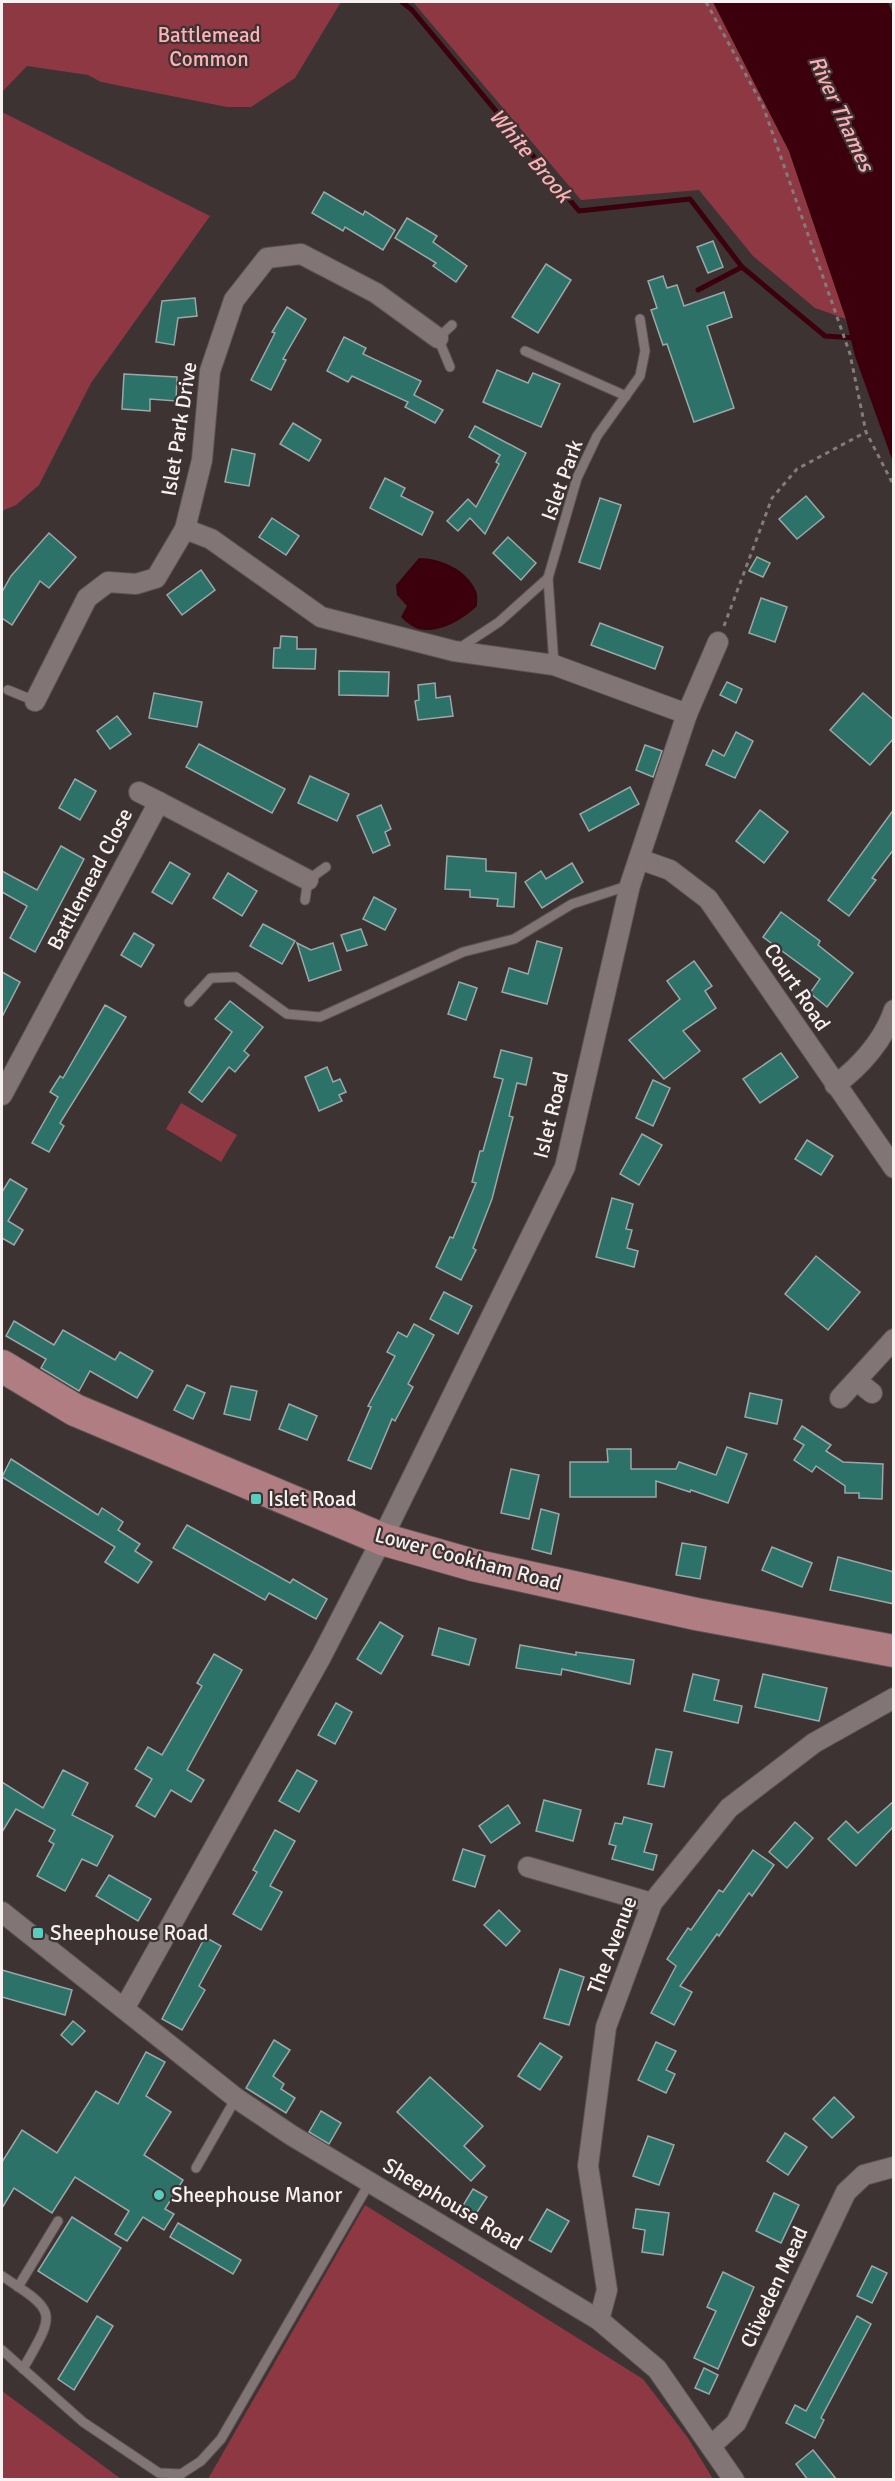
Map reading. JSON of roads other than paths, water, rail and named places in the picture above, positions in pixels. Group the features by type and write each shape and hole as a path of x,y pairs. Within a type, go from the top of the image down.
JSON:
{"main road":[{"name":"Lower Cookham Road","path":"2,1366 75,1410 382,1539 473,1565 672,1609 894,1651"}],"street":[{"name":"Islet Park Drive","path":"35,701 87,598 108,582 136,584 156,578 185,529 202,460 210,371 234,300 267,258 302,255 445,331"},
{"name":"Islet Park Drive","path":"185,529 211,539 321,617 454,651"},
{"name":"Islet Road","path":"123,2010 321,1657 382,1539 565,1167 630,885 687,714 717,642"},
{"path":"454,651 554,665 687,714"},
{"path":"139,792 159,802"},
{"name":"Battlemead Close","path":"2,1095 159,802 308,880"},
{"name":"Court Road","path":"639,859 670,870 708,899 894,1168"},
{"path":"835,1085 856,1070 889,1024 894,1010"},
{"path":"840,1398 865,1387 894,1339"},
{"name":"The Avenue","path":"599,2320 607,2290 588,2166 606,2027 652,1903 729,1808 814,1743 894,1698"},
{"path":"528,1867 652,1903"},
{"name":"Sheephouse Road","path":"2,1912 236,2098 291,2135 599,2320 657,2369 712,2445 734,2480"},
{"name":"Cliveden Mead","path":"712,2445 736,2423 846,2192 864,2175 894,2167"}],"lane":[{"name":"Islet Park","path":"554,665 548,578 577,478 597,436 640,376 645,363 640,319"},
{"path":"445,331 450,367"},
{"path":"525,351 626,396"},
{"path":"454,651 499,622 548,578"},
{"path":"8,690 35,701"},
{"path":"305,900 308,880 326,867"},
{"path":"189,1002 211,978 236,977 287,1014 320,1017 463,952 514,939 572,904 630,885"},
{"path":"196,2168 236,2098"},
{"path":"2,2350 83,2422 159,2473 181,2474 201,2462 221,2439 370,2182"},
{"path":"18,2287 58,2221"},
{"path":"2,2276 44,2307 48,2317 46,2329 23,2369"}],"water":[{"name":"River Thames","path":"713,2 888,2 893,14 893,462 855,356 846,319 789,151"},
{"path":"419,558 436,560 460,571 476,591 477,606 457,621 441,628 424,630 406,622 401,617 407,606 397,595 396,585"}],"waterway":[{"name":"White Brook","path":"402,2 412,10 579,211 690,199 742,267 825,336 855,338"},
{"path":"698,290 742,267"}],"place":[{"name":"Islet Road","path":"256,1499"},
{"name":"Sheephouse Road","path":"38,1933"},
{"name":"Sheephouse Manor","path":"159,2195"}],"park label":[{"name":"Battlemead Common","path":"209,47"}]}
